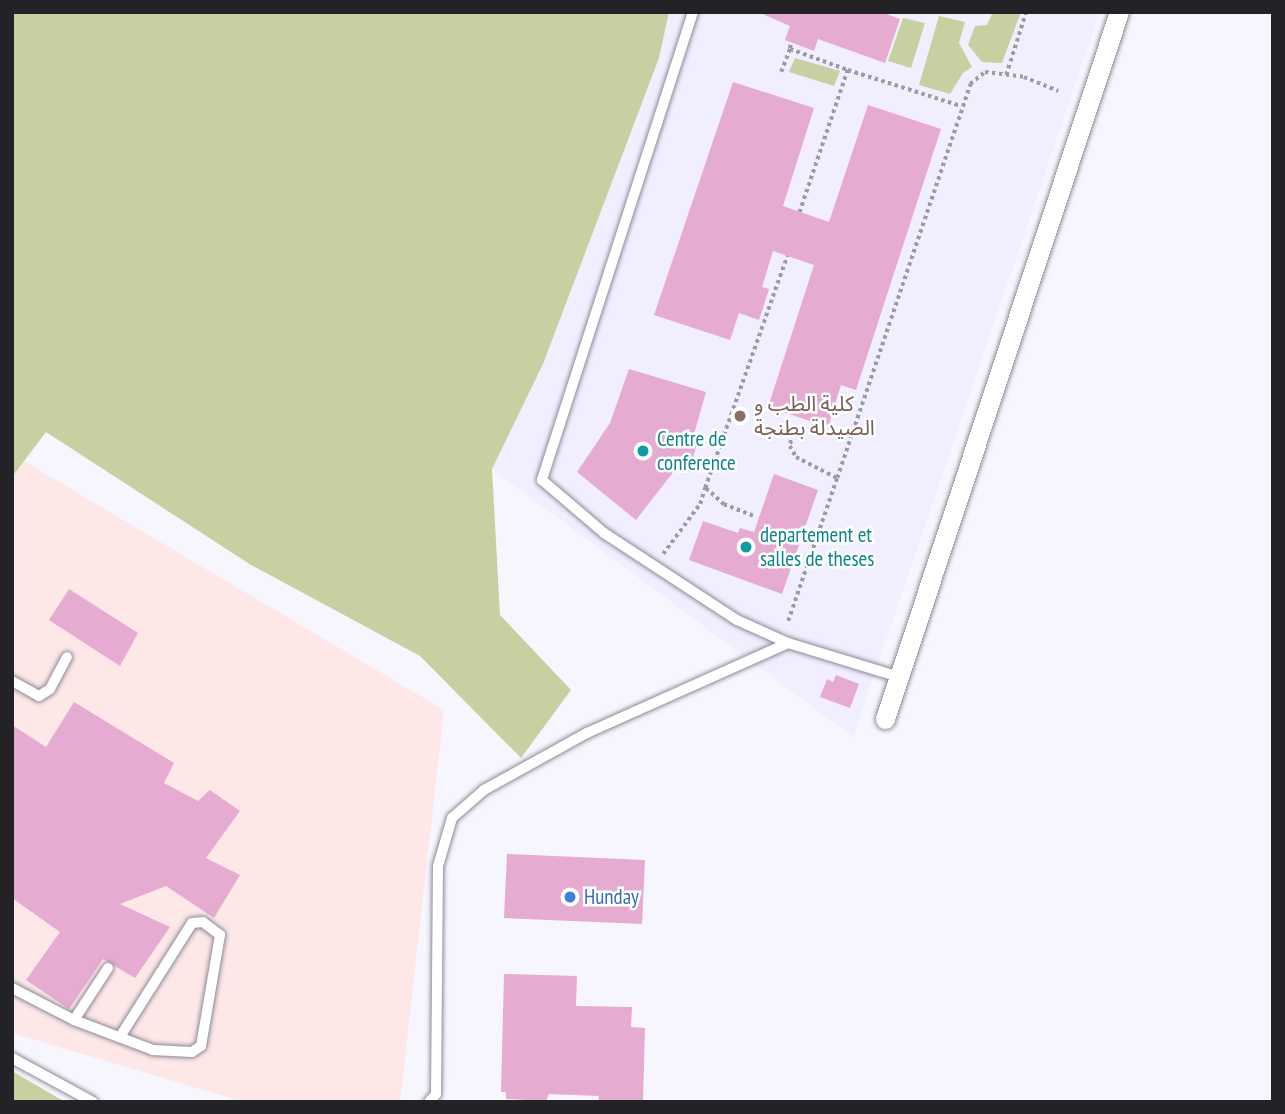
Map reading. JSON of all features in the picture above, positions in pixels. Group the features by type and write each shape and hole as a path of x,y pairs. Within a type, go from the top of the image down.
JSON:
{"street":[{"path":"885,719 1119,12"}],"lane":[{"path":"693,12 542,480 604,533 737,620 788,643 899,677"},
{"path":"429,1102 436,1094 438,866 452,818 484,790 587,733 788,643"},
{"path":"12,681 39,695 50,689 67,657"},
{"path":"12,988 74,1020 120,1037 173,1053 201,1046 220,935 203,922 192,923 120,1037"},
{"path":"74,1020 108,968"},
{"path":"12,1058 93,1102"}],"path":[{"path":"1006,75 1026,12"},
{"path":"781,72 791,47 848,70 961,106"},
{"path":"800,212 848,70"},
{"path":"788,621 970,84 985,72 1006,75 1058,91"},
{"path":"654,566 700,503 787,256"},
{"path":"795,427 790,446 796,457 837,478"},
{"path":"705,488 724,505 753,516"}],"shaded area":[{"name":"كلية الطب و الصيدلة بطنجة","path":"669,12 1100,12 853,737 492,469 543,364 659,58"},
{"path":"22,460 444,710 400,1102 244,1102 12,1033 12,474"}],"green space":[{"path":"12,12 669,12 659,58 543,364 492,469 500,615 571,690 521,758 420,656 251,565 46,432 12,477"},
{"path":"993,12 1021,12 1002,63 982,62 968,45 975,26 987,25"},
{"path":"939,16 965,22 959,43 972,67 963,73 950,94 919,85"},
{"path":"903,18 925,23 911,68 888,61"},
{"path":"795,58 840,71 834,86 789,72"},
{"path":"12,1071 65,1102 12,1102"}],"building":[{"path":"758,12 881,12 900,19 885,63 818,39 814,51 785,40 790,26"},
{"path":"733,82 814,108 783,206 829,222 868,105 941,129 856,390 841,385 828,427 768,407 814,265 773,251 762,287 769,289 759,320 739,313 730,340 654,315"},
{"name":"Centre de conference","path":"629,369 706,392 694,434 699,436 689,472 678,466 636,520 577,472 610,423"},
{"name":"departement et salles de theses","path":"774,474 818,490 782,594 689,560 703,521 738,533 740,528 754,532"},
{"path":"69,589 138,633 120,666 49,620"},
{"path":"836,675 859,684 850,708 820,697 827,679 833,682"},
{"path":"74,702 174,763 164,783 198,801 210,790 240,811 206,858 240,875 214,918 166,886 120,904 170,927 135,978 103,959 69,1009 26,980 60,932 12,898 12,725 46,747"},
{"path":"507,854 645,860 642,924 504,918"},
{"path":"504,974 577,976 576,1006 632,1007 631,1027 645,1028 643,1102 598,1102 599,1096 549,1094 546,1101 506,1099 506,1092 501,1092"}],"place":[{"name":"كلية الطب و الصيدلة بطنجة","path":"740,416"},
{"name":"Centre de conference","path":"643,451"},
{"name":"departement et salles de theses","path":"746,547"},
{"name":"Hunday","path":"570,897"}]}
